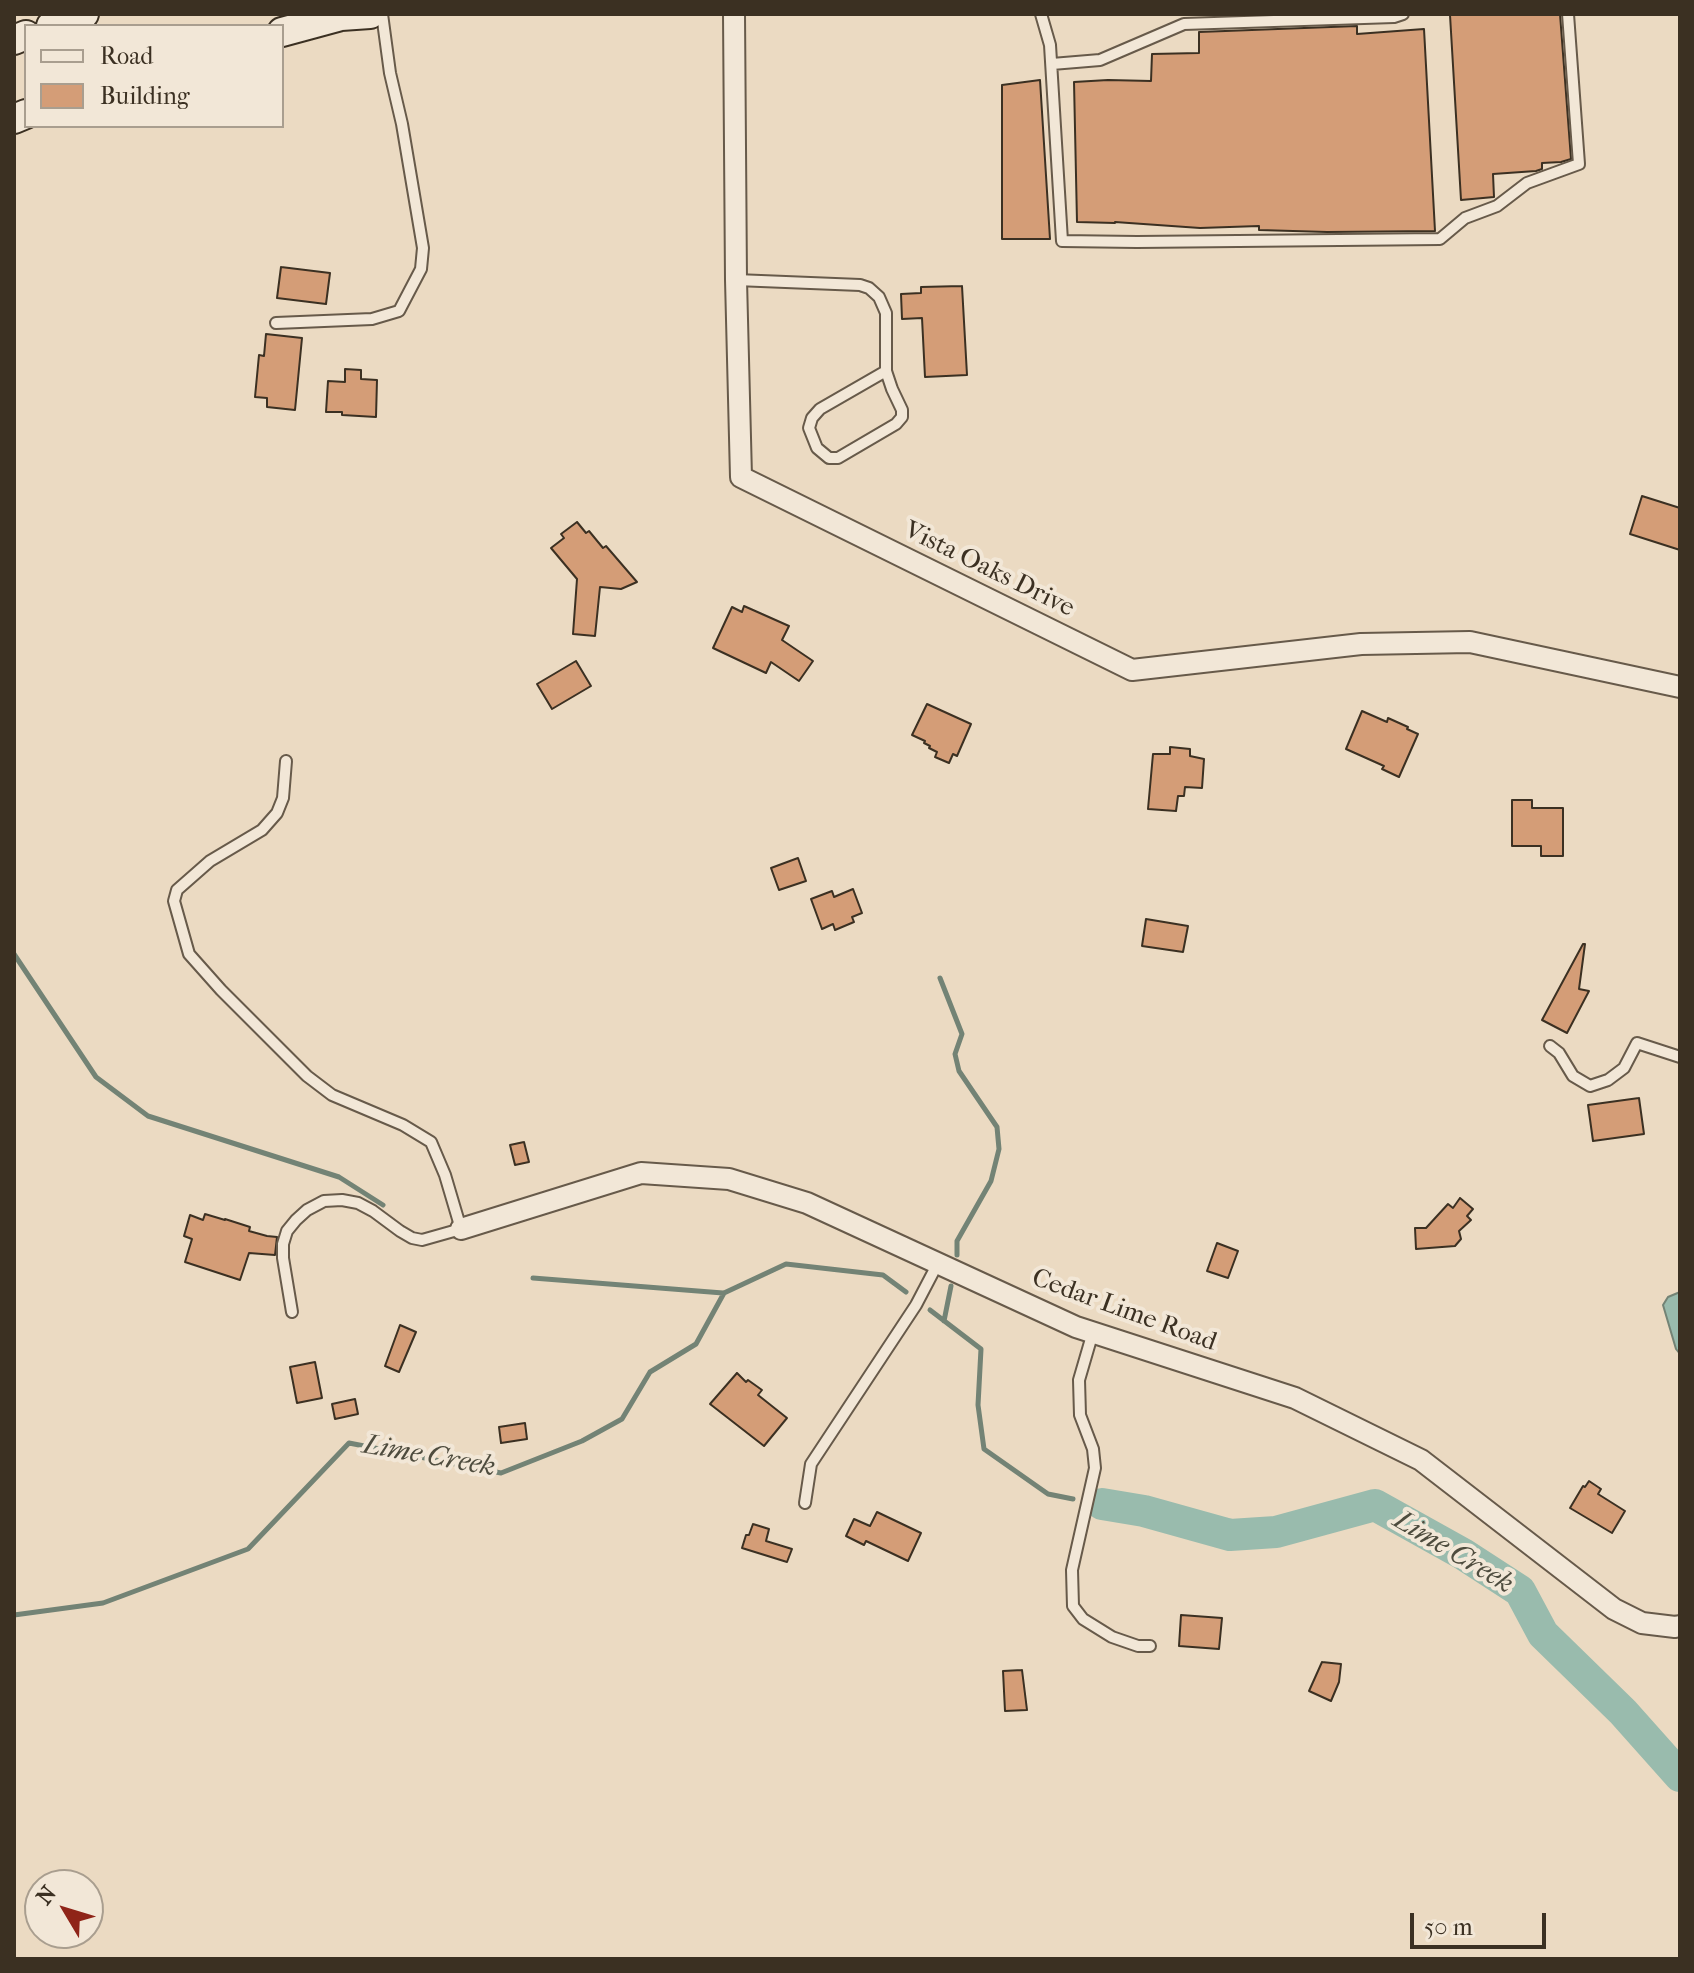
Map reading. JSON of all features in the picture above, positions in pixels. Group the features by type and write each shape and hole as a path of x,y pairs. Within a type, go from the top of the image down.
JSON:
{"main road":[{"path":"56,24 84,14"},
{"path":"284,31 341,16 370,14"}],"street":[{"name":"Vista Oaks Drive","path":"734,14 741,477 1132,670 1361,644 1470,642 1680,687"},
{"name":"Cedar Lime Road","path":"461,1229 641,1173 729,1179 807,1203 1076,1327 1295,1398 1421,1460 1614,1609 1642,1623 1680,1626"}],"lane":[{"path":"276,323 372,319 399,311 421,269 423,248 382,14"},
{"path":"1041,14 1052,64 1062,241 1137,242 1440,239 1465,218 1497,206 1527,183 1579,164 1568,14"},
{"path":"1052,64 1100,60 1184,24 1394,17 1403,14"},
{"path":"736,280 860,285 879,297 886,313 886,371 902,417 896,424 838,458 829,458 817,448 809,428 812,418 820,409 886,371"},
{"path":"286,761 283,798 277,813 262,830 210,861 177,890 174,901 189,954 307,1076 332,1095 403,1125 431,1142 445,1175 461,1229 422,1240 412,1238 358,1203 324,1201 296,1220 287,1231 283,1244 292,1312"},
{"path":"1550,1046 1559,1053 1573,1076 1590,1086 1608,1080 1624,1068 1637,1043 1680,1057"},
{"path":"805,1503 811,1464 916,1305 938,1263"},
{"path":"1093,1332 1079,1380 1080,1415 1093,1449 1095,1468 1072,1570 1073,1606 1083,1619 1112,1637 1138,1646 1150,1646"}],"shaded area":[{"path":"1680,1292 1680,1354 1663,1305 1668,1297"}],"building":[{"path":"1560,14 1571,159 1542,163 1542,169 1536,171 1493,174 1494,197 1461,200 1450,15"},
{"path":"1357,26 1357,34 1424,29 1435,231 1327,232 1259,230 1259,226 1200,228 1077,222 1074,82 1151,81 1152,54 1199,53 1199,32"},
{"path":"1040,80 1050,239 1002,239 1002,85"},
{"path":"281,267 330,273 326,304 277,298"},
{"path":"962,286 967,375 925,377 922,318 902,319 901,294 921,293 921,287"},
{"path":"266,334 302,338 295,410 267,407 267,398 255,397 259,355 264,356"},
{"path":"345,369 361,370 361,379 377,380 376,417 326,412 328,381 345,382"},
{"path":"1642,496 1680,508 1680,550 1630,534"},
{"path":"577,522 603,548 606,546 637,582 621,589 600,587 595,636 573,634 577,579 551,548 564,538 561,534"},
{"path":"744,606 789,626 782,640 813,661 799,681 771,662 766,673 713,648 732,607 742,612"},
{"path":"576,661 591,686 552,709 537,684"},
{"path":"927,704 971,724 957,756 953,754 949,763 935,757 937,752 912,735"},
{"path":"1362,711 1387,722 1388,718 1418,734 1399,777 1382,769 1384,766 1346,749"},
{"path":"1170,747 1190,749 1190,756 1204,759 1202,788 1185,787 1184,796 1178,796 1176,811 1148,809 1153,754 1170,754"},
{"path":"1512,800 1532,800 1532,808 1563,808 1563,856 1541,856 1541,846 1512,846"},
{"path":"798,858 806,881 779,890 771,868"},
{"path":"853,889 862,913 852,917 854,922 835,930 833,924 822,929 811,899 832,891 834,897"},
{"path":"1146,919 1188,926 1183,952 1142,946"},
{"path":"1583,944 1579,989 1589,991 1567,1033 1542,1020"},
{"path":"1639,1098 1644,1134 1593,1141 1588,1105"},
{"path":"524,1142 529,1162 515,1165 510,1145"},
{"path":"1460,1198 1473,1209 1467,1216 1471,1220 1459,1231 1461,1239 1455,1246 1416,1249 1415,1228 1426,1228 1448,1204 1453,1208"},
{"path":"205,1214 250,1227 249,1231 277,1237 275,1255 249,1253 240,1280 185,1262 192,1239 184,1236 190,1215 203,1220"},
{"path":"1217,1243 1238,1251 1228,1278 1207,1271"},
{"path":"400,1325 416,1332 399,1372 385,1366"},
{"path":"315,1362 322,1398 297,1403 290,1367"},
{"path":"737,1373 762,1390 758,1395 787,1418 764,1446 710,1404"},
{"path":"355,1399 358,1414 335,1419 332,1404"},
{"path":"525,1423 527,1439 501,1443 499,1427"},
{"path":"1589,1481 1601,1489 1598,1494 1625,1511 1612,1533 1570,1508"},
{"path":"877,1512 921,1533 908,1561 866,1541 864,1545 846,1536 854,1519 870,1526"},
{"path":"753,1524 769,1529 766,1541 792,1549 787,1562 742,1548"},
{"path":"1181,1615 1222,1618 1219,1649 1179,1646"},
{"path":"1322,1662 1341,1664 1339,1682 1331,1701 1309,1691"},
{"path":"1022,1670 1027,1710 1005,1711 1003,1671"}],"waterway":[{"path":"14,954 96,1077 148,1116 339,1177 383,1205"},
{"path":"940,978 962,1034 955,1054 959,1071 997,1127 999,1149 991,1181 957,1241 957,1255"},
{"name":"Lime Creek","path":"14,1615 103,1603 248,1549 349,1443 501,1473 582,1441 622,1419 650,1372 696,1344 724,1293 786,1264 883,1275 906,1292"},
{"path":"533,1278 723,1293"},
{"path":"944,1321 951,1286"},
{"name":"Lime Creek","path":"930,1310 981,1349 978,1405 984,1449 1048,1494 1073,1499"},
{"name":"Lime Creek","path":"1102,1504 1144,1511 1230,1535 1276,1532 1375,1505 1463,1554 1520,1591 1543,1634 1623,1712 1680,1776"}]}
